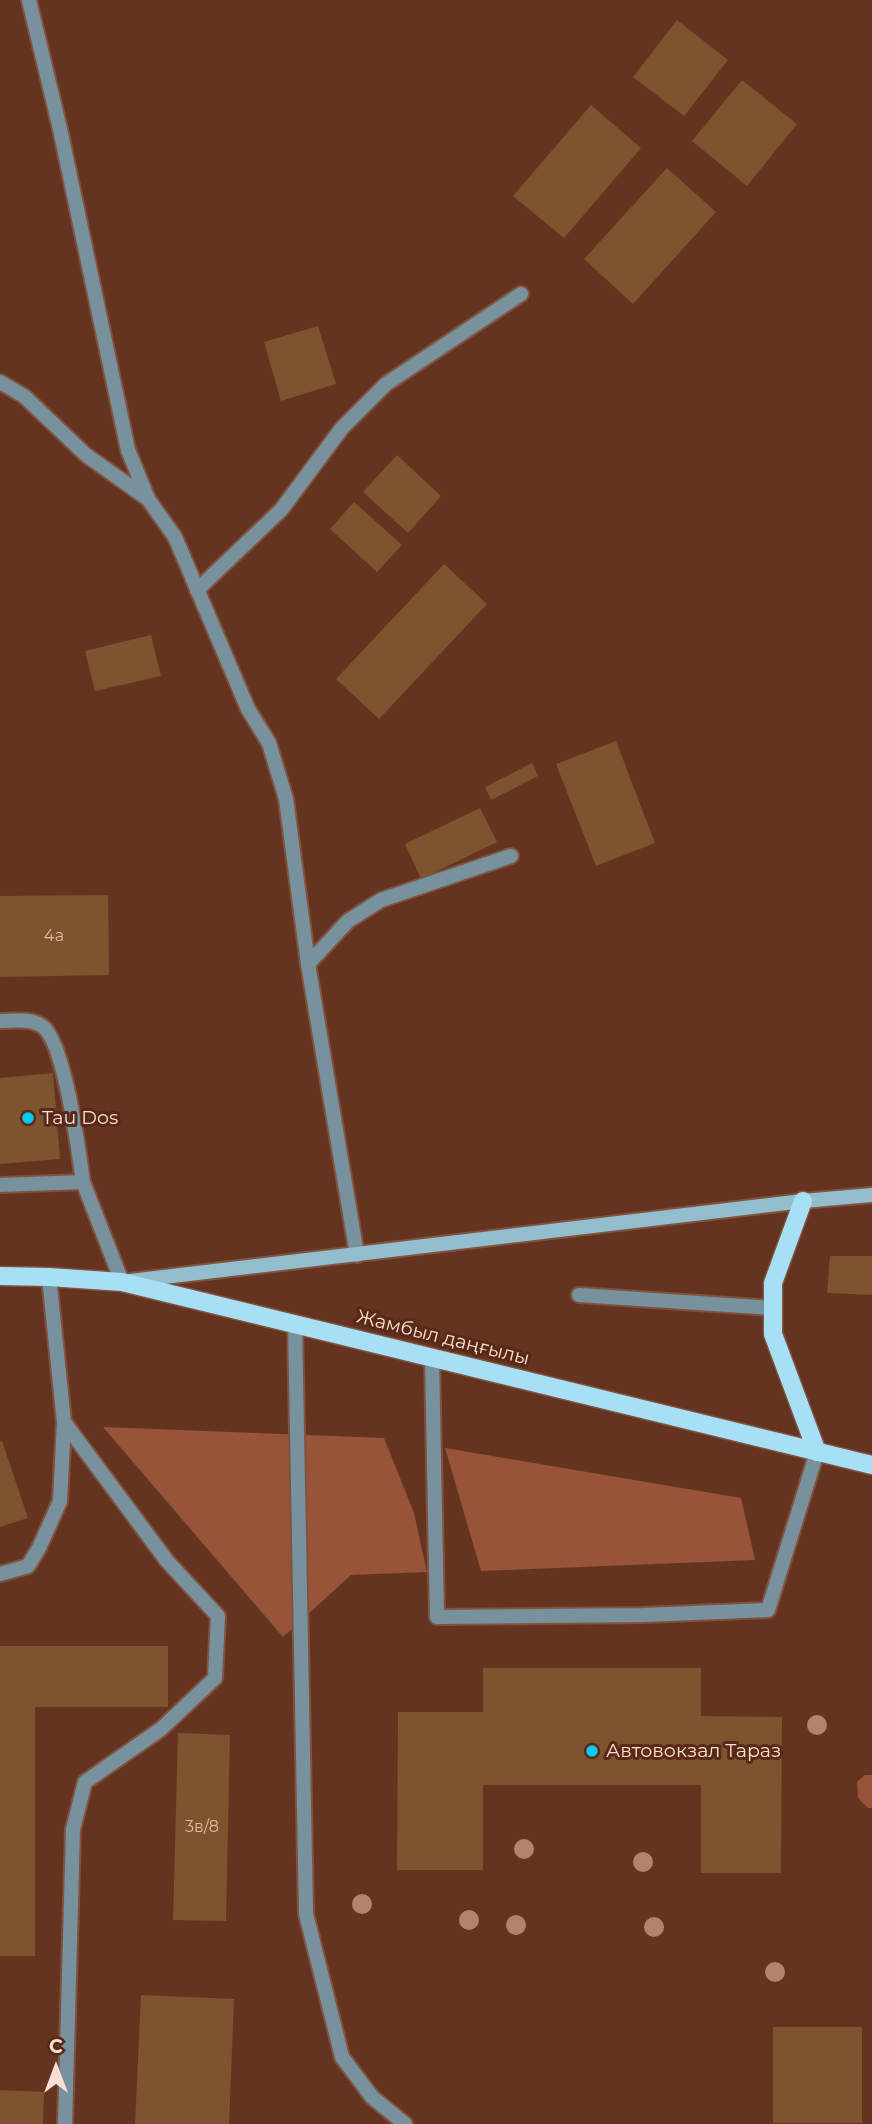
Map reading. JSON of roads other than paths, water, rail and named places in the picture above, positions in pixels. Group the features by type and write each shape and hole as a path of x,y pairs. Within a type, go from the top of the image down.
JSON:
{"main road":[{"path":"122,1282 872,1195"},
{"path":"803,1201 774,1283 773,1334 817,1452"},
{"name":"Жамбыл даңғылы","path":"0,1276 122,1282 872,1465"}],"street":[{"path":"29,0 60,129 128,450 148,499 175,537 248,709 269,743 286,799 308,964 357,1255"},
{"path":"197,590 281,510 342,428 386,384 521,293"},
{"path":"0,382 24,396 86,455 148,499"},
{"path":"308,964 348,921 381,900 511,856"},
{"path":"0,1021 27,1020 44,1027 54,1039 71,1105 83,1182 122,1282"},
{"path":"0,1185 83,1182"},
{"path":"0,1574 28,1566 39,1549 60,1501 64,1422 49,1277"},
{"path":"579,1295 773,1308"},
{"path":"295,1324 306,1914 342,2057 372,2097 405,2124"},
{"path":"432,1357 437,1617 643,1615 768,1610 817,1452"},
{"path":"64,1422 167,1561 218,1616 215,1678 161,1729 85,1782 73,1829 65,2124"}],"place":[{"name":"Tau Dos","path":"28,1118"},
{"name":"Автовокзал Тараз","path":"592,1751"}]}
